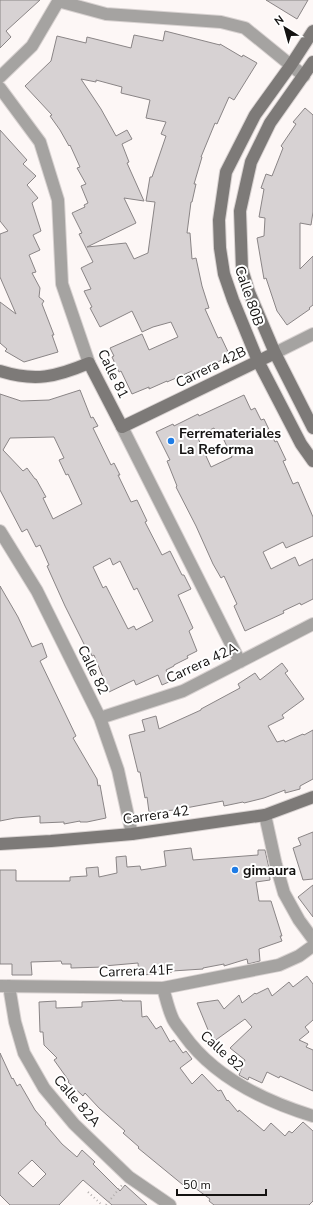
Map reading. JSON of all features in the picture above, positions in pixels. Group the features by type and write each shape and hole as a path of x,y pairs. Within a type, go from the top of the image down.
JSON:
{"main road":[{"name":"Calle 80B","path":"313,30 291,65 255,115 226,172 219,220 220,248 224,274 233,300 258,361 301,444 313,461"},
{"name":"Calle 80B","path":"313,62 270,123 254,155 251,162 240,211 242,269 249,292 275,353 313,428"},
{"name":"Carrera 42B","path":"122,427 275,353"},
{"path":"0,370 14,374 40,377 68,372 89,363"},
{"name":"Calle 81","path":"89,363 122,427"},
{"name":"Carrera 42","path":"0,844 132,834 265,815 313,798"}],"street":[{"path":"0,77 32,46 58,1 106,14 221,22 245,28 304,76"},
{"name":"Calle 81","path":"0,88 40,142 58,200 62,284 89,363"},
{"name":"Carrera 42B","path":"275,353 313,334"},
{"name":"Calle 81","path":"122,427 240,662"},
{"name":"Calle 82","path":"0,532 37,591 100,718 118,770 132,834"},
{"name":"Carrera 42A","path":"100,718 183,691 313,624"},
{"path":"265,815 284,893 299,920 313,939"},
{"name":"Carrera 41F","path":"4,986 164,988 279,965 299,956 313,946"},
{"name":"Calle 82A","path":"4,986 16,1022 24,1053 44,1088 74,1124 130,1177 170,1205"},
{"name":"Calle 82","path":"164,988 172,1019 190,1043 211,1065 238,1085 271,1100 313,1116"}],"path":[{"path":"106,1205 130,1177"},
{"path":"88,1192 102,1205"}],"building":[{"path":"0,0 40,0 6,31 11,37 0,48"},
{"path":"266,0 308,0 297,19"},
{"path":"165,31 220,44 242,57 243,55 257,63 234,100 229,97 217,124 215,123 201,157 194,184 196,184 191,202 187,233 190,233 192,259 196,258 202,286 209,308 205,309 218,338 221,337 230,356 193,374 192,371 149,389 149,387 132,394 121,371 119,372 112,357 114,356 110,348 142,334 149,350 178,337 171,322 142,332 132,311 100,327 90,308 92,307 84,291 91,289 81,268 93,262 79,234 82,233 72,213 85,207 84,205 88,203 81,186 86,184 77,168 80,167 70,145 69,146 50,116 52,115 25,86 51,61 57,36 86,43 87,37 131,48 134,35 163,41","holes":["81,79 96,82 96,80 122,87 121,93 150,100 146,118 166,122 161,134 166,136 152,177 150,177 146,201 155,202 148,253 134,259 126,243 87,247 136,223 124,198 144,201 127,163 129,162 122,144 132,139 127,130 116,136 101,109"]},
{"path":"305,108 313,115 313,212 311,225 300,223 300,269 313,256 313,305 309,308 310,309 287,325 277,311 266,278 264,279 257,238 264,236 265,218 259,217 264,189 261,188 266,174 272,176 283,148 281,146 296,124 293,122"},
{"path":"0,130 27,160 23,164 36,176 27,185 38,198 32,203 41,231 33,235 40,250 29,255 36,272 32,273 40,288 39,297 44,301 42,304 54,335 52,335 58,352 24,362 5,351 7,349 0,343 0,302 16,314 0,277 0,234 8,231 0,221"},
{"path":"80,390 91,418 93,417 98,426 93,428 111,465 114,463 131,502 137,500 147,521 145,522 162,555 170,551 191,589 178,595 193,628 189,631 197,651 187,656 188,658 166,670 171,681 162,685 158,675 136,685 134,680 109,692 94,655 92,656 87,645 85,646 65,606 47,566 49,565 40,545 36,547 27,529 22,532 0,490 0,394 21,401 49,400","holes":["54,437 64,458 59,460 66,475 68,474 82,504 53,519 43,498 46,497 36,479 27,468 23,471 3,450 10,438","110,558 113,565 120,561 134,590 137,588 153,621 136,630 134,626 128,629 106,586 103,588 93,567"]},
{"path":"244,395 251,410 255,408 261,420 264,419 275,442 277,441 286,460 283,461 293,484 298,482 313,517 313,536 286,548 283,542 263,552 271,569 295,557 299,566 313,559 313,599 283,611 284,613 245,631 234,606 237,604 224,576 221,578 213,564 176,487 177,486 167,461 170,460 156,432 173,424 174,426 198,414 199,416","holes":["214,428 218,438 222,436 232,457 211,467 197,436"]},
{"path":"0,586 18,617 32,647 42,643 47,657 40,661 76,736 73,738 97,779 98,786 100,785 106,818 87,822 80,821 64,824 64,822 40,823 40,816 0,821"},
{"path":"282,663 288,671 285,673 304,699 282,715 284,718 268,726 277,742 284,740 285,742 313,730 313,779 300,786 300,789 285,793 285,790 264,798 244,803 224,806 223,801 175,810 149,812 147,797 145,798 140,772 138,772 129,735 145,731 142,720 156,716 159,729 201,710 240,688 238,684 255,673 260,680"},
{"path":"313,832 313,879 303,880 293,848 301,845 298,838"},
{"path":"191,848 193,860 258,855 258,850 265,850 270,880 256,882 259,901 271,901 282,936 280,936 282,941 259,949 260,961 248,964 247,959 224,966 224,964 203,969 139,975 138,963 104,967 71,968 71,964 62,964 61,961 31,962 32,975 12,975 12,964 0,964 0,870 16,870 16,881 70,881 70,877 87,876 86,868 98,867 99,877 117,873 116,857 126,856 127,867 140,866 141,870 166,866 164,851"},
{"path":"313,885 313,917 298,897"},
{"path":"307,976 313,984 313,1020 305,1027 309,1032 299,1040 308,1044 306,1047 313,1050 313,1091 280,1076 279,1078 267,1072 262,1083 249,1077 248,1080 239,1075 245,1060 230,1048 252,1027 245,1019 213,1042 197,1003 218,1000 224,1009 239,995 242,1003 255,993 256,994 268,988 272,996 289,982 293,987"},
{"path":"122,1000 141,1001 142,1017 147,1016 156,1029 161,1026 170,1042 174,1040 183,1053 186,1051 192,1059 180,1068 192,1084 202,1074 218,1091 221,1090 227,1101 228,1100 238,1112 239,1110 264,1131 271,1123 285,1136 289,1131 292,1133 303,1122 313,1131 313,1201 309,1205 214,1205 209,1201 210,1199 191,1185 188,1189 138,1148 139,1147 123,1133 125,1131 99,1108 85,1093 83,1096 68,1082 69,1081 54,1060 57,1058 44,1045 43,1032 40,1032 39,1002 56,1001 56,1008 82,1007 82,1002"},
{"path":"0,1053 12,1079 13,1078 17,1086 20,1084 35,1110 62,1144 77,1157 82,1150 95,1162 93,1164 120,1191 125,1185 147,1205 112,1205 83,1180 59,1205 10,1205 0,1195","holes":["32,1160 46,1174 33,1187 18,1173"]}],"place":[{"name":"Ferremateriales La Reforma","path":"171,441"},
{"name":"gimaura","path":"235,870"}]}
